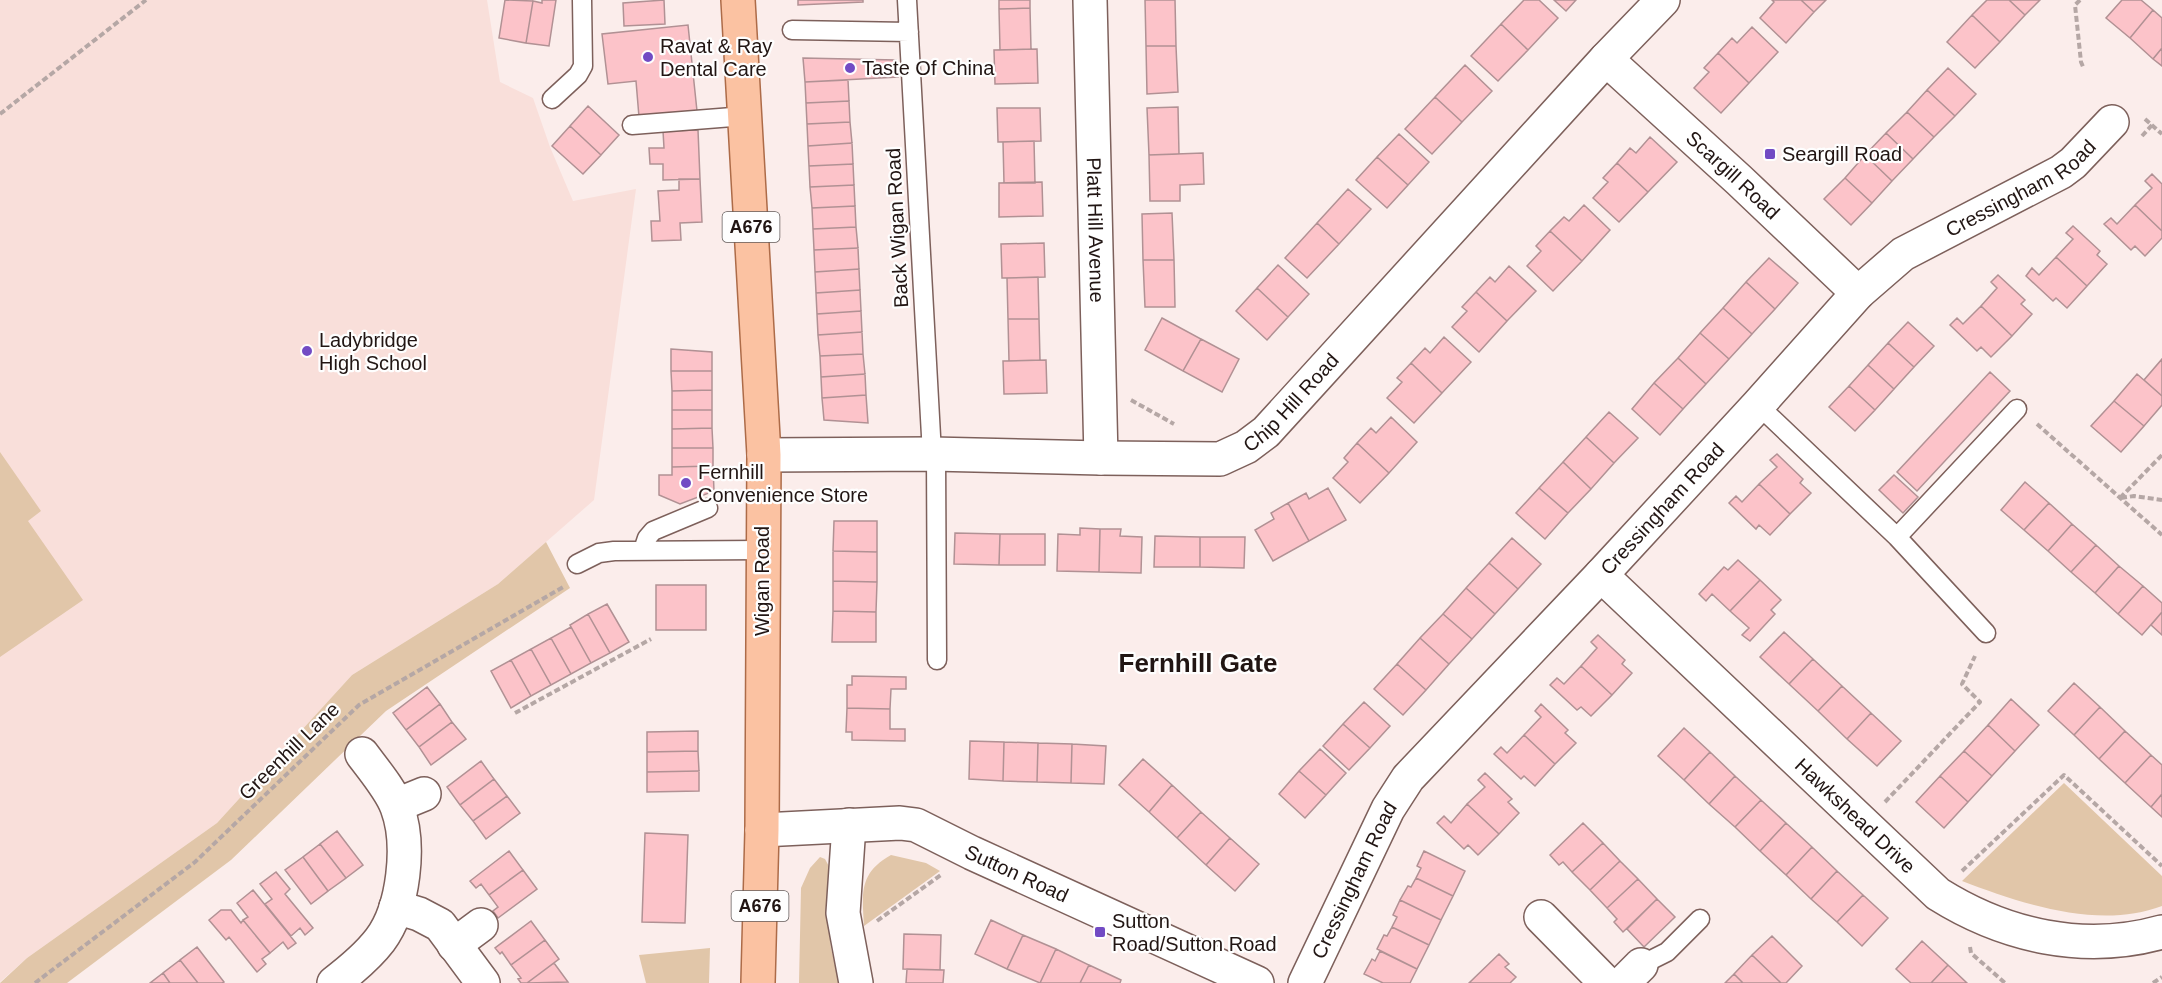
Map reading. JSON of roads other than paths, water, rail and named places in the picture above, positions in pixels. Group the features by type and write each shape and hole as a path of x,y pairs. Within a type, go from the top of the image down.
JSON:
{"main road":[{"name":"Wigan Road","path":"738,0 764,455 762,830 758,983"}],"street":[{"name":"Platt Hill Avenue","path":"1090,0 1101,458"},
{"name":"Chip Hill Road","path":"764,455 934,454 1220,459 1246,447 1266,432 1606,59 1663,0"},
{"name":"Scargill Road","path":"1606,59 1858,293"},
{"name":"Cressingham Road","path":"1305,983 1388,809 1408,778 1601,575 1858,293 1903,254 2061,172 2073,163 2112,122"},
{"name":"Hawkshead Drive","path":"1601,575 1938,894 1993,924 2049,938 2118,941 2162,932"},
{"path":"334,983 360,963 382,938 396,907 404,872 403,825 410,799 362,754"},
{"name":"Sutton Road","path":"762,830 900,823 916,825 972,853 1257,983"},
{"path":"849,825 843,913 856,983"},
{"path":"396,907 419,914 440,925 483,983"},
{"path":"1541,917 1606,983"},
{"path":"454,945 481,925"}],"lane":[{"path":"552,99 578,75 583,66 582,0"},
{"name":"Back Wigan Road","path":"907,0 934,454 937,660"},
{"path":"792,30 909,32"},
{"path":"632,125 745,116"},
{"path":"1758,405 1897,537 1986,633"},
{"path":"1897,537 2017,409"},
{"path":"643,550 647,538 653,531 708,508"},
{"path":"577,564 599,553 643,550 762,550"},
{"path":"1632,974 1667,952 1700,920"}],"place":[{"name":"Ravat & Ray Dental Care","path":"648,57"},
{"name":"Taste Of China","path":"850,68"},
{"name":"Seargill Road","path":"1770,154"},
{"name":"Ladybridge High School","path":"307,351"},
{"name":"Fernhill Convenience Store","path":"686,483"},
{"name":"Sutton Road/Sutton Road","path":"1100,932"}],"district":[{"name":"Fernhill Gate","path":"1198,663"}]}
